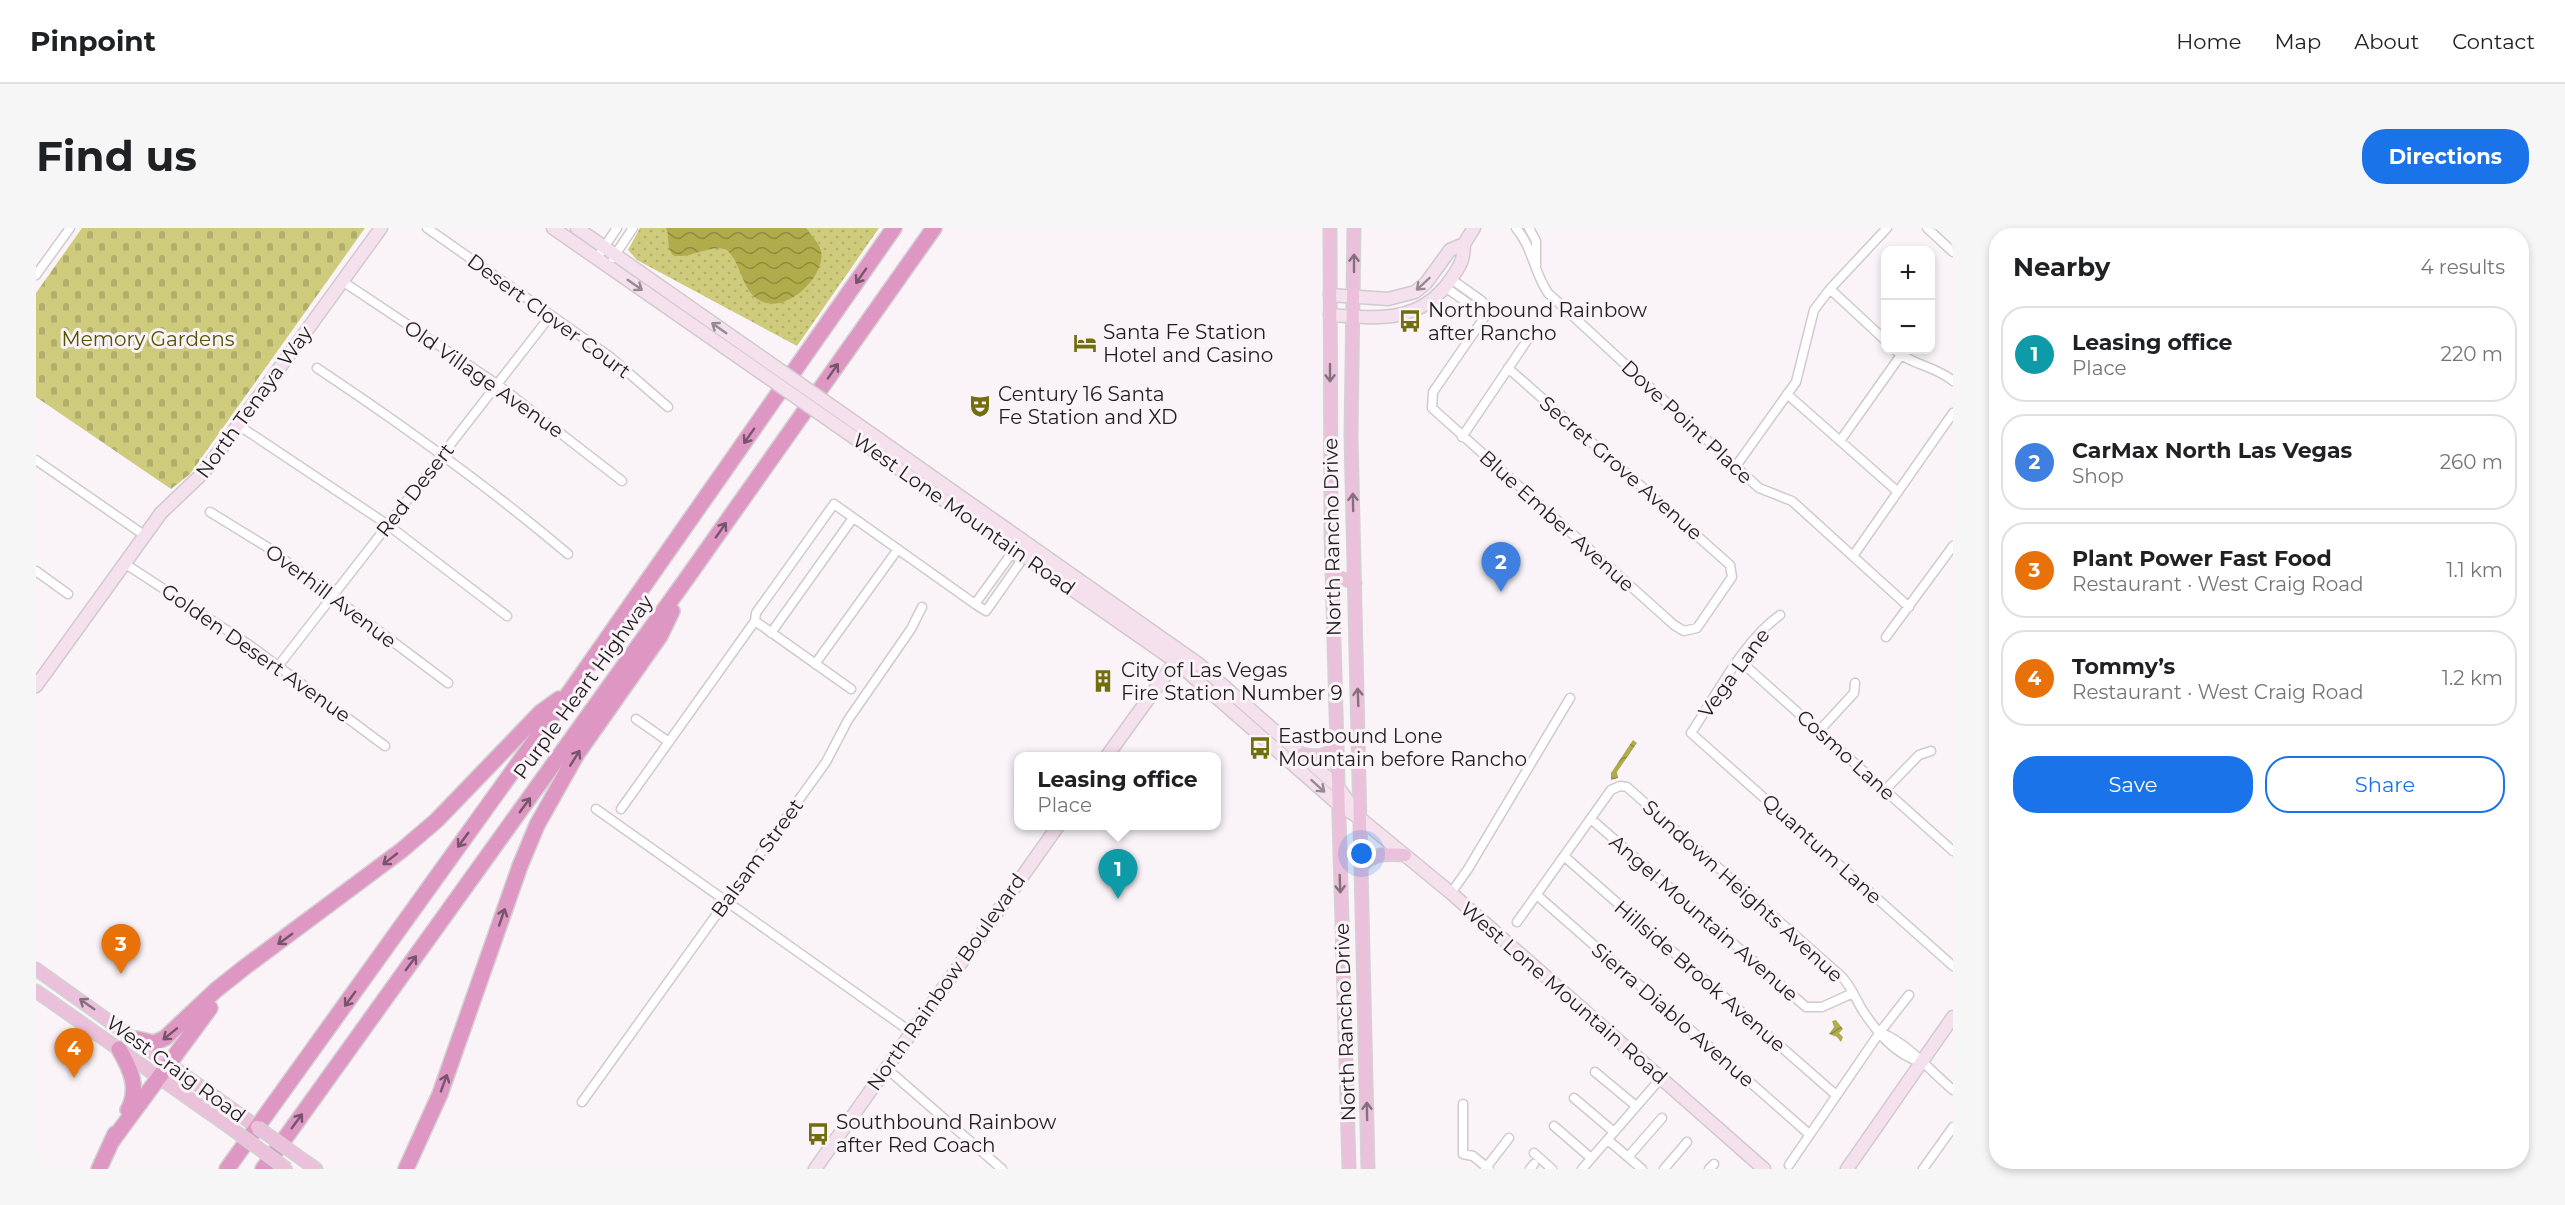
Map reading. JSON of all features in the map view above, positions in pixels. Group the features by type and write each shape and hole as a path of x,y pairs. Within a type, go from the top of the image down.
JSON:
{"highway":[{"name":"Purple Heart Highway","path":"227,1169 571,690 894,228"},
{"name":"Purple Heart Highway","path":"263,1169 687,578 934,228"},
{"path":"406,1169 440,1094 520,866 537,825 577,754 660,636 687,578"},
{"path":"137,1039 154,1043 165,1038 216,990 402,850 437,820 541,712 571,690"},
{"path":"112,1141 206,1012 245,967"},
{"path":"99,1169 130,1106 134,1091 129,1068 118,1049"},
{"path":"397,1169 421,1136"}],"main road":[{"name":"North Tenaya Way","path":"37,683 144,535 167,507 200,478 381,228"},
{"name":"West Lone Mountain Road","path":"553,228 763,367 843,414 1024,548 1179,657 1338,804 1361,819 1451,893 1764,1169"},
{"name":"West Lone Mountain Road","path":"577,228 763,367 836,425 1024,548"},
{"name":"North Rancho Drive","path":"1330,228 1332,575 1349,1169"},
{"name":"North Rancho Drive","path":"1354,228 1351,436 1368,1169"},
{"path":"1329,315 1373,317 1409,313 1424,307 1438,296 1464,259 1464,244 1474,228"},
{"path":"1330,295 1388,299 1415,292 1426,283 1450,250 1464,244"},
{"path":"1332,575 1355,583"},
{"name":"West Lone Mountain Road","path":"1179,657 1200,665 1302,754 1337,786 1361,819"},
{"path":"1110,752 1179,657"},
{"path":"1302,754 1321,757 1333,750 1336,745"},
{"name":"North Rainbow Boulevard","path":"815,1169 1054,830"},
{"path":"1362,866 1367,860 1381,854 1405,855"},
{"name":"West Craig Road","path":"36,969 311,1165"},
{"path":"36,979 67,990"},
{"name":"West Craig Road","path":"36,991 287,1169"},
{"path":"1847,1169 1953,1017"}],"street":[{"path":"36,275 70,228"},
{"name":"Desert Clover Court","path":"428,228 609,356 668,407"},
{"path":"608,266 617,228"},
{"path":"597,258 610,251 633,228"},
{"name":"Dove Point Place","path":"1515,228 1524,237 1541,284 1548,293 1759,488 1792,501 1909,608"},
{"name":"Dove Point Place","path":"1529,228 1536,241 1536,267"},
{"path":"1736,466 1796,382 1814,310 1887,228"},
{"path":"1927,228 1953,252"},
{"name":"Old Village Avenue","path":"342,281 497,384 622,481"},
{"name":"Blue Ember Avenue","path":"1448,283 1476,309 1488,312 1433,392 1431,403 1437,415 1674,625 1679,629 1689,631"},
{"path":"1830,290 1881,336"},
{"name":"Red Desert","path":"279,665 550,315"},
{"path":"1462,437 1528,339"},
{"path":"1840,441 1897,354"},
{"path":"1903,354 1942,371 1953,381"},
{"path":"317,368 525,518 568,554"},
{"name":"Secret Grove Avenue","path":"1508,368 1726,560 1732,569 1729,582 1701,624 1689,631"},
{"path":"1787,394 1898,492"},
{"path":"1853,556 1953,413"},
{"path":"238,425 387,525 507,616"},
{"path":"36,460 144,535"},
{"path":"621,809 755,621 756,613 834,504 986,611 1019,564 1024,548"},
{"name":"Overhill Avenue","path":"210,512 267,547 448,683"},
{"path":"771,633 853,518"},
{"path":"1886,637 1953,546"},
{"path":"975,604 1009,557 1024,548"},
{"path":"815,664 898,549"},
{"name":"Golden Desert Avenue","path":"124,563 279,665 385,746"},
{"path":"36,571 68,594"},
{"name":"Balsam Street","path":"582,1102 826,762 848,720 911,629 922,607"},
{"name":"Vega Lane","path":"1691,733 1739,660 1767,624 1780,615"},
{"path":"755,621 851,689"},
{"name":"Cosmo Lane","path":"1739,660 1953,851"},
{"path":"1820,732 1854,693 1855,683"},
{"path":"1451,893 1468,869 1570,698"},
{"path":"636,719 669,742"},
{"name":"Quantum Lane","path":"1691,733 1953,966"},
{"path":"1885,790 1919,755 1931,750"},
{"name":"Sundown Heights Avenue","path":"1591,819 1611,790 1620,786 1627,788 1846,980 1862,1010 1889,1045 1909,1059 1921,1062 1953,1090"},
{"path":"596,809 911,1032"},
{"path":"1517,922 1538,896 1591,819"},
{"name":"Angel Mountain Avenue","path":"1591,819 1806,1007 1822,1007 1853,993"},
{"name":"Hillside Brook Avenue","path":"1564,857 1836,1095"},
{"name":"Sierra Diablo Avenue","path":"1538,896 1809,1134"},
{"path":"1789,1165 1880,1032 1909,995"},
{"path":"886,1068 1002,1169"},
{"path":"1595,1072 1636,1106"},
{"path":"1582,1169 1661,1078"},
{"path":"1574,1098 1614,1132"},
{"path":"1463,1104 1463,1154 1473,1156 1487,1168 1509,1138"},
{"path":"1628,1157 1662,1118"},
{"path":"1554,1126 1591,1158"},
{"path":"1923,1169 1953,1127"},
{"path":"1608,1140 1637,1167"},
{"path":"1664,1169 1687,1142"},
{"path":"1534,1153 1552,1169"}],"green space":[{"name":"Memory Gardens","path":"82,228 365,228 190,474 171,489 36,397 36,293"},
{"path":"640,228 879,228 797,346 637,260 628,250"}],"water":[{"path":"666,228 806,228 820,248 821,261 811,281 794,297 773,304 763,302 750,292 727,250 721,248 687,255 673,255"},
{"path":"1633,740 1637,743 1617,772 1618,778 1611,780 1611,773"},
{"path":"1836,1020 1843,1029 1839,1033 1843,1037 1841,1042 1837,1037 1829,1034 1834,1027 1832,1021"}],"place":[{"name":"Northbound Rainbow after Rancho","path":"1410,321"},
{"name":"Santa Fe Station Hotel and Casino","path":"1085,343"},
{"name":"Century 16 Santa Fe Station and XD","path":"980,406"},
{"name":"CarMax North Las Vegas","path":"1501,592"},
{"name":"City of Las Vegas Fire Station Number 9","path":"1103,681"},
{"name":"Eastbound Lone Mountain before Rancho","path":"1260,748"},
{"name":"Leasing office","path":"1118,899"},
{"name":"Plant Power Fast Food","path":"121,974"},
{"name":"Tommy’s","path":"74,1078"},
{"name":"Southbound Rainbow after Red Coach","path":"818,1134"}]}
